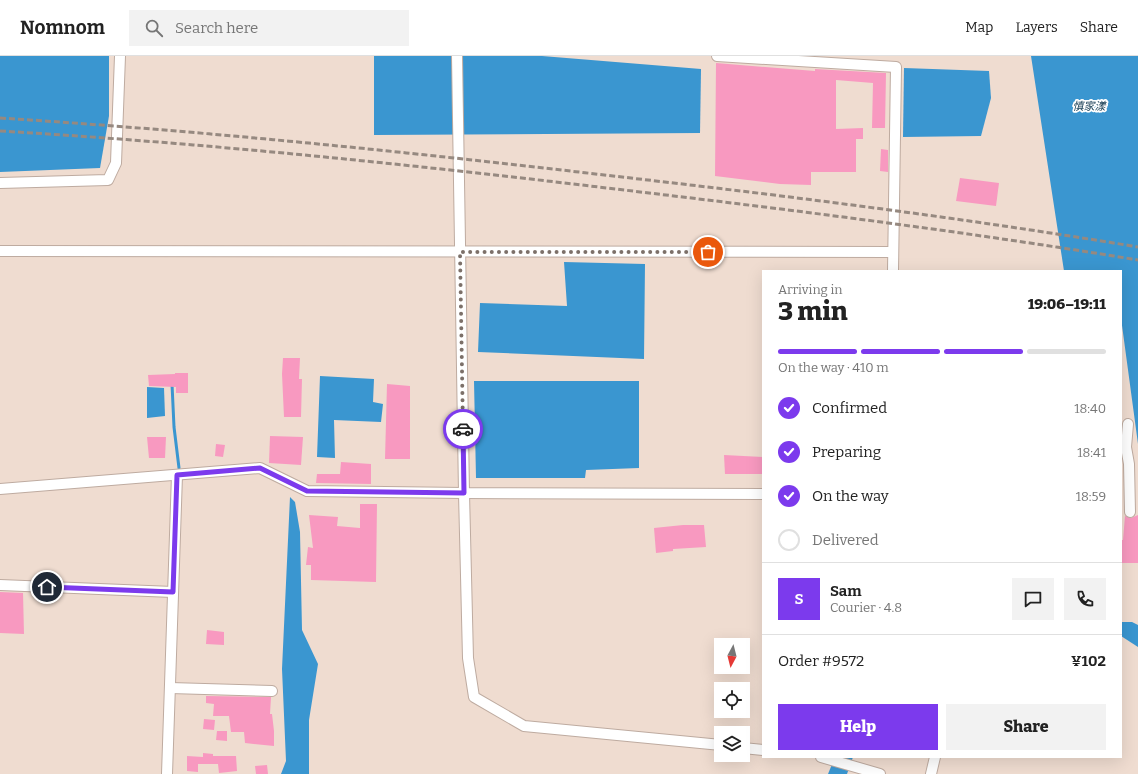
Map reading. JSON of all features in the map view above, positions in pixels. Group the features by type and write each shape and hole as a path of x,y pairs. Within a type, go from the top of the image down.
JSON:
{"street":[{"path":"0,183 108,180 116,163 120,56"},
{"path":"457,56 468,658 474,697 524,726 714,745"},
{"path":"717,56 896,67 894,270"},
{"path":"0,251 893,252"},
{"path":"1128,424 1126,447 1130,464 1126,497 1130,512"},
{"path":"0,489 260,468 307,491 762,494"},
{"path":"167,774 177,475"},
{"path":"0,586 173,592"},
{"path":"170,688 272,691"},
{"path":"750,749 762,750"},
{"path":"824,758 880,774"},
{"path":"931,774 935,758"}],"water":[{"path":"0,56 109,56 109,116 100,168 0,172"},
{"path":"374,56 542,56 701,69 700,133 374,135"},
{"name":"慎家漾","path":"1031,56 1138,56 1138,444 1122,325 1122,270 1064,270"},
{"path":"904,68 989,71 991,98 981,136 903,137"},
{"path":"564,262 645,264 644,359 478,352 480,303 567,306"},
{"path":"320,376 374,379 373,402 383,404 381,422 334,420 335,458 317,457"},
{"path":"474,381 639,381 639,468 586,470 585,478 476,478"},
{"path":"147,387 164,388 165,416 147,418"},
{"path":"290,497 295,502 300,532 302,630 318,664 309,720 309,774 281,774 286,761 282,669"},
{"path":"1122,622 1132,622 1138,625 1138,647 1122,637"},
{"path":"835,758 853,758 847,774 828,774"}],"building":[{"path":"716,63 815,71 815,69 886,73 885,128 872,128 873,83 836,80 836,129 863,128 863,139 856,139 856,172 811,172 811,185 780,184 715,176"},
{"path":"881,149 888,150 888,172 880,171"},
{"path":"960,178 999,183 996,206 956,201"},
{"path":"283,358 300,358 299,379 302,379 301,417 284,417 282,374"},
{"path":"188,373 188,393 176,393 176,387 149,386 148,375"},
{"path":"387,384 410,386 410,459 385,459"},
{"path":"270,436 303,437 301,465 269,463"},
{"path":"147,437 166,437 165,458 149,458"},
{"path":"216,444 225,445 223,457 215,456"},
{"path":"724,455 762,457 762,474 725,474"},
{"path":"341,462 371,464 371,484 316,483 317,474 340,474"},
{"path":"360,504 377,504 376,582 311,580 311,565 306,565 308,547 313,548 309,515 338,517 337,526 360,528"},
{"path":"1138,515 1138,563 1122,563 1122,540 1125,516 1131,518"},
{"path":"683,525 704,525 706,547 673,549 673,551 656,553 654,528"},
{"path":"0,592 23,593 24,634 0,633"},
{"path":"207,630 224,632 224,645 206,644"},
{"path":"206,696 271,697 270,714 272,714 274,746 245,743 244,732 231,732 229,716 213,716 214,704 206,703"},
{"path":"204,719 215,720 214,730 203,729"},
{"path":"217,731 227,731 227,741 216,740"},
{"path":"203,753 213,754 213,756 236,756 237,771 219,773 218,764 198,764 198,772 187,771 187,756 203,757"},
{"path":"267,765 268,774 256,774 255,766"}],"waterway":[{"path":"172,384 174,427 179,468"}],"railway":[{"path":"0,118 154,129 536,167 876,208 1007,226 1138,247"},
{"path":"0,131 228,148 532,179 873,221 1006,239 1138,260"}],"way so far":[{"path":"463,429 460,252 708,252"}],"route":[{"path":"47,587 173,592 177,475 260,468 307,491 464,493 463,429"}]}
